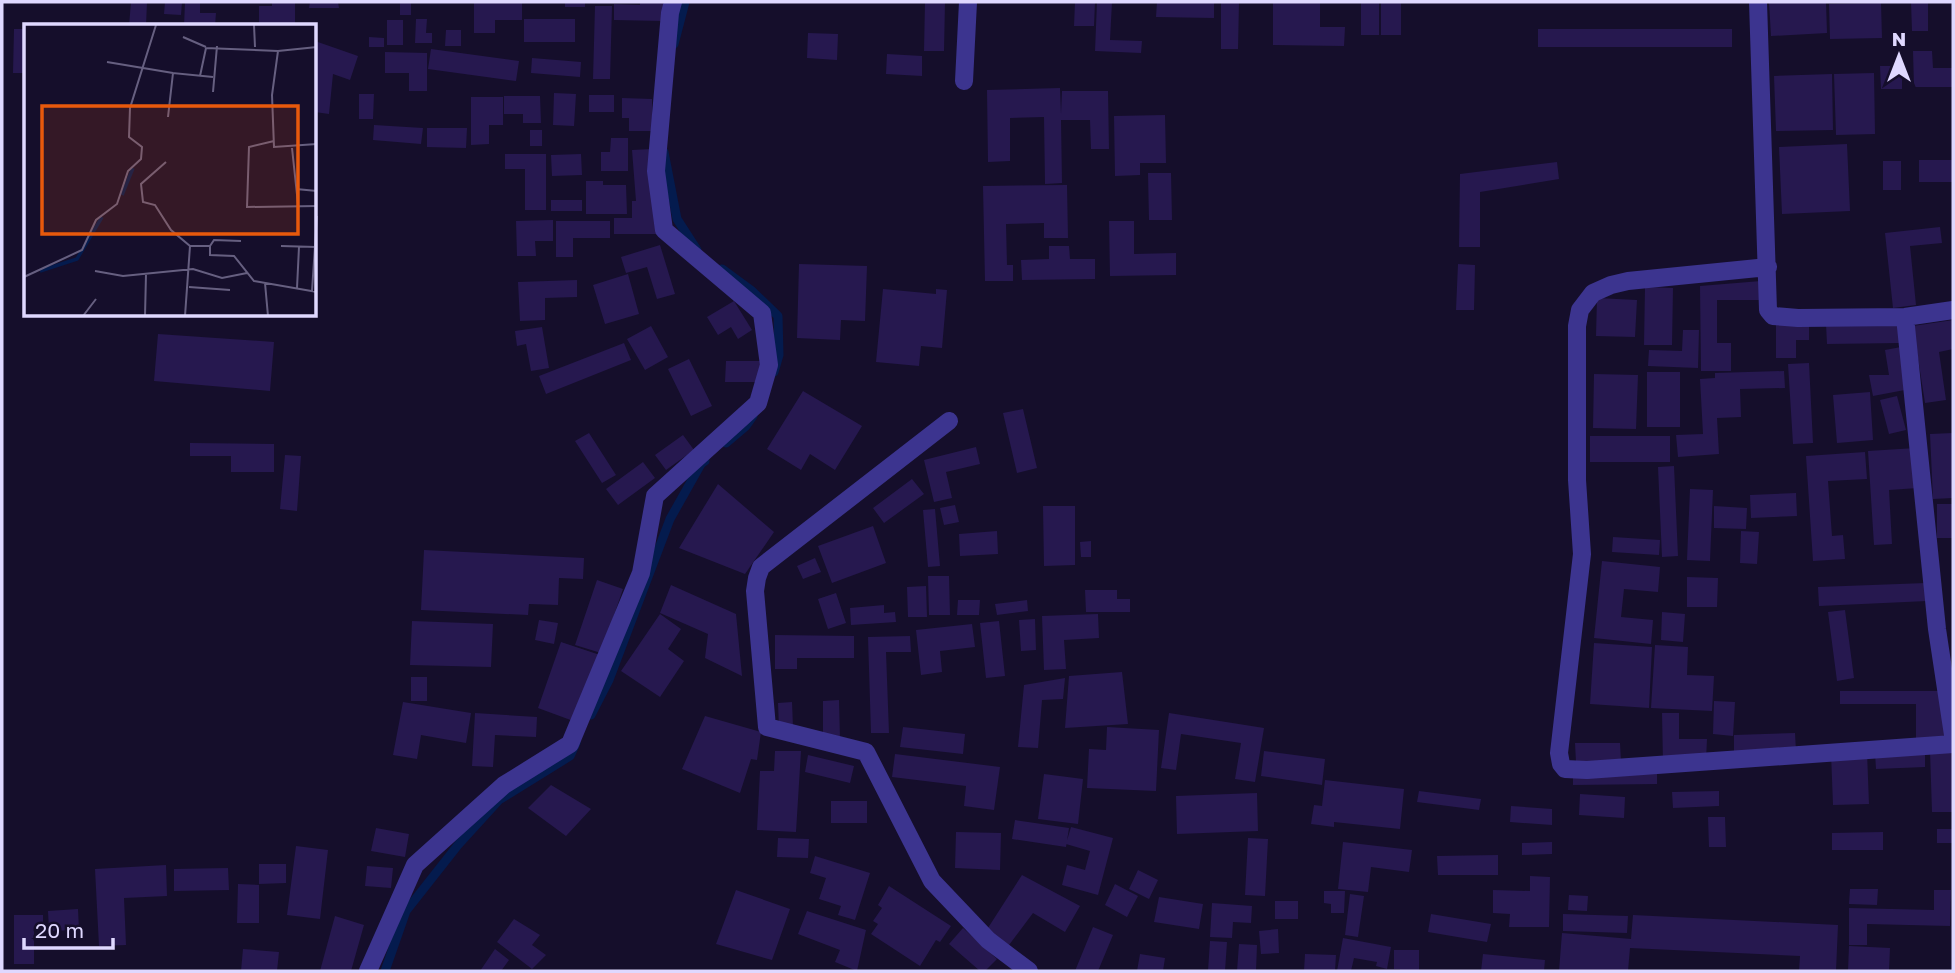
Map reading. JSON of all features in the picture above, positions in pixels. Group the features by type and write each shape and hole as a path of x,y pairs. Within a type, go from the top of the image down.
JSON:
{"street":[{"path":"368,971 415,865 504,785 570,744 641,573 655,496 758,403 769,365 762,313 664,230 656,171 673,2"},
{"path":"964,81 968,2"},
{"path":"1758,2 1768,310 1773,316 1798,318 1905,317 1953,310"},
{"path":"1768,268 1628,281 1592,293 1580,310 1577,326 1575,409 1582,554 1559,754 1561,764 1565,769 1587,770 1953,744"},
{"path":"1905,317 1945,629 1953,735"},
{"path":"949,421 761,567 755,591 767,727 866,752 932,881 988,940 1029,971"}],"building":[{"path":"131,2 147,2 146,24 129,24"},
{"path":"165,2 182,2 181,15 164,14"},
{"path":"185,2 200,2 200,13 216,13 215,24 184,24"},
{"path":"272,2 295,2 295,24 259,24 259,6 272,6"},
{"path":"310,2 338,2 339,8 309,8"},
{"path":"400,2 411,2 411,15 400,15"},
{"path":"474,2 522,2 522,20 495,20 495,33 474,33"},
{"path":"565,2 585,2 585,7 565,7"},
{"path":"640,2 663,2 663,21 614,20 614,4 640,5"},
{"path":"925,2 945,2 944,51 924,51"},
{"path":"1075,2 1095,2 1094,26 1074,26"},
{"path":"1097,2 1112,2 1110,40 1142,41 1141,53 1095,51"},
{"path":"1157,2 1214,2 1214,18 1156,17"},
{"path":"1221,2 1239,2 1238,49 1221,49"},
{"path":"1273,2 1320,2 1320,27 1345,27 1344,46 1273,45"},
{"path":"1361,2 1379,2 1379,35 1361,35"},
{"path":"1381,2 1401,2 1401,35 1381,35"},
{"path":"1769,2 1826,2 1827,33 1771,36"},
{"path":"1911,2 1928,2 1928,31 1912,31"},
{"path":"1881,3 1882,38 1830,39 1829,4"},
{"path":"595,6 612,6 610,79 593,79"},
{"path":"416,19 427,19 426,33 432,33 432,43 415,43"},
{"path":"524,19 575,19 575,42 524,42"},
{"path":"387,20 403,20 403,45 387,45"},
{"path":"14,29 24,29 24,73 13,73"},
{"path":"1538,29 1732,29 1732,47 1538,47"},
{"path":"446,30 461,30 461,46 445,46"},
{"path":"808,33 838,34 837,60 807,58"},
{"path":"369,37 384,38 384,47 369,47"},
{"path":"317,42 358,56 350,80 333,74 329,114 317,112"},
{"path":"431,49 519,61 516,81 428,69"},
{"path":"1913,51 1932,51 1933,68 1953,68 1953,87 1914,87"},
{"path":"385,52 427,53 427,91 409,91 409,73 385,73"},
{"path":"887,54 922,56 922,76 886,74"},
{"path":"532,58 581,62 580,77 531,73"},
{"path":"1880,66 1902,66 1902,89 1881,89"},
{"path":"1874,73 1875,134 1836,135 1834,74"},
{"path":"1832,74 1833,130 1776,131 1774,76"},
{"path":"1060,88 1061,114 1062,91 1108,91 1109,149 1091,149 1090,120 1061,120 1062,183 1045,184 1044,117 1010,118 1010,161 988,162 987,90"},
{"path":"554,93 576,94 574,126 553,125"},
{"path":"359,94 374,94 373,119 359,119"},
{"path":"589,95 614,95 614,112 589,112"},
{"path":"504,96 540,96 541,123 523,123 523,114 504,114"},
{"path":"471,97 503,97 503,125 489,125 489,144 471,145"},
{"path":"622,98 652,99 652,131 629,131 629,118 622,118"},
{"path":"1165,115 1166,163 1140,163 1140,175 1115,176 1114,116"},
{"path":"374,125 423,128 421,144 373,140"},
{"path":"427,128 467,128 466,148 427,147"},
{"path":"530,130 542,130 542,146 530,146"},
{"path":"611,138 628,138 628,171 601,171 601,152 610,152"},
{"path":"1847,144 1850,211 1782,214 1779,147"},
{"path":"652,149 657,234 614,234 614,218 632,218 632,201 636,201 632,150"},
{"path":"505,154 546,154 546,210 525,210 525,169 505,169"},
{"path":"581,154 582,175 552,176 551,155"},
{"path":"1919,160 1953,160 1953,182 1919,182"},
{"path":"1883,161 1901,161 1901,190 1883,190"},
{"path":"1557,162 1559,179 1480,192 1480,247 1459,247 1460,174"},
{"path":"1148,173 1171,173 1172,220 1149,220"},
{"path":"586,181 603,181 603,185 626,185 627,214 586,214"},
{"path":"1067,185 1068,238 1044,238 1044,223 1006,224 1007,265 1013,265 1013,281 985,281 983,186"},
{"path":"551,200 582,200 582,211 551,211"},
{"path":"553,220 553,241 535,241 536,256 517,256 516,221"},
{"path":"556,221 610,221 610,238 573,238 573,257 556,257"},
{"path":"1109,221 1134,221 1134,254 1176,253 1176,275 1110,276"},
{"path":"1940,227 1942,243 1910,246 1916,305 1893,308 1885,233"},
{"path":"660,245 675,294 657,299 647,267 626,273 621,257"},
{"path":"1049,246 1069,246 1070,259 1095,259 1095,279 1022,280 1021,260 1049,259"},
{"path":"799,264 867,266 865,321 841,320 840,340 797,338"},
{"path":"1458,264 1475,265 1474,310 1456,310"},
{"path":"628,274 639,314 605,324 593,285"},
{"path":"577,280 577,297 545,298 545,320 520,321 518,282"},
{"path":"1761,281 1761,300 1717,300 1717,343 1731,343 1731,371 1701,371 1700,286"},
{"path":"1645,287 1673,288 1672,345 1644,345"},
{"path":"883,289 936,294 936,289 947,290 942,348 921,346 919,366 876,362"},
{"path":"1597,298 1637,300 1635,337 1596,336"},
{"path":"734,301 752,330 738,339 731,327 718,335 707,317"},
{"path":"1953,320 1953,349 1939,352 1946,400 1925,403 1913,326"},
{"path":"1826,324 1900,324 1900,343 1827,344"},
{"path":"1776,325 1809,325 1809,340 1796,340 1796,358 1776,358"},
{"path":"651,326 668,357 645,370 627,339"},
{"path":"542,327 549,368 531,371 526,344 517,346 515,331"},
{"path":"1683,330 1699,330 1698,368 1648,366 1649,350 1682,351"},
{"path":"158,334 274,342 270,391 154,381"},
{"path":"624,343 631,360 546,394 539,376"},
{"path":"1901,347 1910,389 1873,396 1869,375 1889,375 1885,350"},
{"path":"689,359 712,406 691,416 668,369"},
{"path":"726,361 761,361 760,382 725,382"},
{"path":"1809,363 1813,443 1793,444 1788,364"},
{"path":"1784,371 1785,388 1740,389 1741,417 1717,418 1719,454 1678,457 1676,435 1703,434 1700,379 1715,378 1715,373"},
{"path":"1647,372 1680,372 1680,427 1647,427"},
{"path":"1594,374 1638,375 1636,429 1593,428"},
{"path":"803,391 862,426 835,470 810,454 801,470 767,449"},
{"path":"1870,392 1873,440 1837,443 1833,395"},
{"path":"1897,396 1906,430 1889,434 1880,400"},
{"path":"1023,409 1037,468 1017,473 1003,413"},
{"path":"589,433 616,475 602,483 575,441"},
{"path":"1953,433 1953,498 1933,499 1930,434"},
{"path":"683,435 694,450 666,470 655,455"},
{"path":"1590,436 1670,436 1670,462 1590,462"},
{"path":"190,443 274,444 274,472 231,472 231,456 190,456"},
{"path":"976,447 980,464 946,472 952,498 934,502 924,460"},
{"path":"1916,448 1918,488 1889,490 1892,544 1874,545 1868,451"},
{"path":"1865,452 1867,479 1828,481 1832,536 1843,535 1845,559 1813,561 1806,456"},
{"path":"285,455 301,456 297,511 280,509"},
{"path":"643,462 655,478 618,505 606,489"},
{"path":"1674,466 1678,556 1662,557 1658,467"},
{"path":"912,479 924,494 884,523 873,508"},
{"path":"718,484 774,532 745,574 679,548"},
{"path":"1690,489 1713,490 1710,561 1687,560"},
{"path":"1796,493 1797,516 1751,518 1750,495"},
{"path":"1937,504 1953,504 1953,538 1937,538"},
{"path":"955,505 959,522 944,525 940,508"},
{"path":"1043,506 1075,506 1075,565 1044,566"},
{"path":"1714,506 1747,508 1746,529 1714,528"},
{"path":"935,509 940,566 928,567 923,510"},
{"path":"873,526 886,563 832,583 818,546"},
{"path":"997,531 998,554 960,556 959,534"},
{"path":"1741,531 1759,532 1757,564 1740,563"},
{"path":"1613,537 1660,540 1659,555 1612,552"},
{"path":"1091,541 1091,557 1081,557 1080,542"},
{"path":"424,550 584,558 583,579 559,578 558,605 529,604 528,615 421,610"},
{"path":"815,558 821,572 803,579 797,566"},
{"path":"1602,561 1660,567 1658,592 1624,589 1621,617 1653,620 1651,644 1594,638"},
{"path":"928,576 949,576 950,615 929,615"},
{"path":"1687,577 1718,578 1717,607 1687,607"},
{"path":"597,580 623,589 601,653 575,645"},
{"path":"1926,583 1927,601 1819,606 1818,587"},
{"path":"671,585 736,614 742,676 705,658 708,634 660,613"},
{"path":"926,586 927,617 908,617 907,587"},
{"path":"1085,590 1117,590 1117,599 1130,599 1130,612 1086,612"},
{"path":"836,593 846,623 828,629 818,599"},
{"path":"958,600 980,600 979,615 957,615"},
{"path":"1027,600 1028,611 997,615 995,604"},
{"path":"884,605 884,613 895,612 896,622 851,625 850,608"},
{"path":"1845,610 1854,678 1837,681 1828,612"},
{"path":"1662,612 1685,614 1683,642 1661,640"},
{"path":"660,614 681,629 668,649 684,661 660,697 621,671"},
{"path":"1098,614 1099,638 1064,640 1066,669 1044,670 1042,616"},
{"path":"1035,619 1036,650 1021,651 1019,620"},
{"path":"539,620 558,623 554,644 535,640"},
{"path":"412,621 493,624 491,667 410,665"},
{"path":"999,621 1005,676 986,678 980,623"},
{"path":"972,624 975,647 940,651 942,672 921,675 916,630"},
{"path":"775,635 854,636 854,658 797,658 797,669 775,669"},
{"path":"910,636 911,652 886,652 889,733 871,733 868,637"},
{"path":"561,642 600,655 576,722 538,708"},
{"path":"1594,643 1652,647 1649,708 1590,704"},
{"path":"1655,645 1688,647 1687,675 1714,676 1712,711 1651,708"},
{"path":"1122,672 1128,724 1065,728 1069,676"},
{"path":"411,677 427,677 427,701 411,701"},
{"path":"1065,678 1063,699 1042,700 1038,748 1018,747 1024,685"},
{"path":"1840,691 1946,691 1946,739 1916,739 1916,704 1840,704"},
{"path":"839,700 840,738 823,738 823,701"},
{"path":"1714,701 1735,702 1733,736 1713,734"},
{"path":"403,702 471,713 466,743 421,735 417,759 393,755"},
{"path":"792,702 793,727 779,728 778,703"},
{"path":"475,713 537,717 536,737 495,735 493,767 472,766"},
{"path":"1169,713 1264,728 1255,782 1235,779 1241,743 1181,734 1176,770 1161,768"},
{"path":"1662,713 1679,713 1679,739 1707,739 1706,760 1663,763"},
{"path":"705,716 761,732 757,760 751,759 740,793 682,769"},
{"path":"903,727 965,734 963,754 900,747"},
{"path":"1107,727 1159,730 1156,791 1087,788 1089,749 1106,750"},
{"path":"1795,733 1796,751 1734,753 1734,735"},
{"path":"1575,743 1620,743 1621,762 1576,762"},
{"path":"1953,750 1953,812 1932,812 1930,751"},
{"path":"775,751 801,751 796,832 757,830 760,771 774,771"},
{"path":"1264,751 1325,759 1322,785 1261,776"},
{"path":"1925,751 1925,767 1876,769 1875,753"},
{"path":"1867,752 1869,804 1833,805 1831,753"},
{"path":"895,754 1000,767 994,810 964,806 966,786 892,777"},
{"path":"808,755 854,766 850,783 805,772"},
{"path":"1044,774 1083,779 1078,824 1038,819"},
{"path":"1657,774 1657,784 1573,785 1573,775"},
{"path":"1325,780 1404,789 1400,829 1334,822 1334,827 1311,824 1314,805 1322,806"},
{"path":"551,785 591,809 566,836 528,808"},
{"path":"1419,791 1481,799 1479,810 1417,802"},
{"path":"1719,791 1719,806 1673,808 1672,792"},
{"path":"1257,793 1258,831 1177,834 1176,796"},
{"path":"1580,794 1625,797 1624,818 1579,815"},
{"path":"831,801 867,801 867,823 831,823"},
{"path":"1511,806 1552,809 1552,825 1510,822"},
{"path":"1708,817 1725,817 1726,847 1709,847"},
{"path":"1015,820 1069,828 1066,847 1012,839"},
{"path":"1071,827 1113,838 1098,895 1062,885 1067,865 1085,870 1090,851 1066,844"},
{"path":"376,828 409,834 405,857 371,851"},
{"path":"1937,829 1953,829 1953,843 1937,843"},
{"path":"956,832 1001,833 1000,870 955,868"},
{"path":"1883,832 1883,850 1832,850 1832,833"},
{"path":"778,838 809,839 808,858 777,857"},
{"path":"1248,838 1268,839 1265,896 1245,895"},
{"path":"1343,842 1412,850 1409,872 1371,867 1368,892 1338,889"},
{"path":"1552,842 1552,854 1522,855 1522,843"},
{"path":"296,846 328,850 320,919 287,915"},
{"path":"1498,855 1498,875 1438,875 1437,856"},
{"path":"815,856 870,873 855,920 838,915 841,906 819,899 826,878 810,873"},
{"path":"259,864 286,864 286,883 259,884"},
{"path":"166,865 167,896 124,898 126,945 99,946 95,869"},
{"path":"367,866 393,868 391,888 365,886"},
{"path":"228,868 229,890 174,891 174,869"},
{"path":"1138,870 1158,880 1149,899 1129,889"},
{"path":"1022,875 1080,906 1065,932 1033,913 1009,945 986,931"},
{"path":"1530,876 1550,877 1549,927 1509,927 1510,914 1493,913 1493,890 1530,891"},
{"path":"238,884 259,885 259,923 237,923"},
{"path":"1115,884 1138,896 1127,917 1105,905"},
{"path":"889,886 951,926 940,942 936,940 920,966 871,934 878,924 873,921 882,908 878,905"},
{"path":"1850,889 1878,889 1877,905 1849,904"},
{"path":"736,890 790,909 772,960 716,944"},
{"path":"1934,890 1951,890 1950,926 1867,924 1867,945 1849,945 1849,908 1934,910"},
{"path":"1324,891 1345,891 1344,913 1331,913 1331,904 1324,903"},
{"path":"1350,894 1364,896 1358,937 1345,935"},
{"path":"1569,895 1588,896 1587,911 1568,910"},
{"path":"1159,897 1203,904 1199,929 1154,922"},
{"path":"1275,901 1298,901 1298,919 1275,919"},
{"path":"1212,903 1252,906 1251,923 1233,922 1232,938 1210,937"},
{"path":"78,909 79,930 49,931 48,911"},
{"path":"807,911 866,930 857,971 835,962 840,950 798,934"},
{"path":"1431,914 1491,924 1487,942 1428,932"},
{"path":"1563,914 1628,916 1627,933 1563,931"},
{"path":"14,915 43,915 43,930 34,930 34,964 14,964"},
{"path":"1633,915 1838,925 1836,971 1799,971 1800,956 1630,948 1628,971 1559,971 1562,933 1631,939"},
{"path":"335,916 364,925 351,971 320,971"},
{"path":"514,919 540,935 532,945 546,955 532,969 497,942"},
{"path":"1093,927 1113,935 1098,971 1075,971"},
{"path":"963,928 997,959 985,971 980,971 949,944"},
{"path":"1278,929 1279,953 1261,954 1259,931"},
{"path":"1343,938 1391,947 1387,969 1376,966 1377,962 1354,958 1351,971 1337,971"},
{"path":"1210,941 1227,942 1225,971 1208,971"},
{"path":"1239,944 1257,945 1256,971 1237,971"},
{"path":"1849,946 1890,948 1889,971 1848,971"},
{"path":"243,949 279,952 277,971 241,971"},
{"path":"495,949 509,960 501,971 480,971"},
{"path":"1394,950 1419,950 1419,971 1394,969"},
{"path":"1140,954 1165,958 1163,971 1137,971"},
{"path":"1305,954 1336,955 1335,971 1304,971"},
{"path":"1483,954 1545,960 1544,971 1481,971"}],"waterway":[{"path":"674,44 685,2"},
{"path":"664,152 677,219 697,250"},
{"path":"722,269 752,291 778,316 779,355 774,372"},
{"path":"726,443 746,426 753,416"},
{"path":"591,715 609,680 670,519 705,461"},
{"path":"385,971 406,911 458,845 499,800 570,756 576,743"}]}
